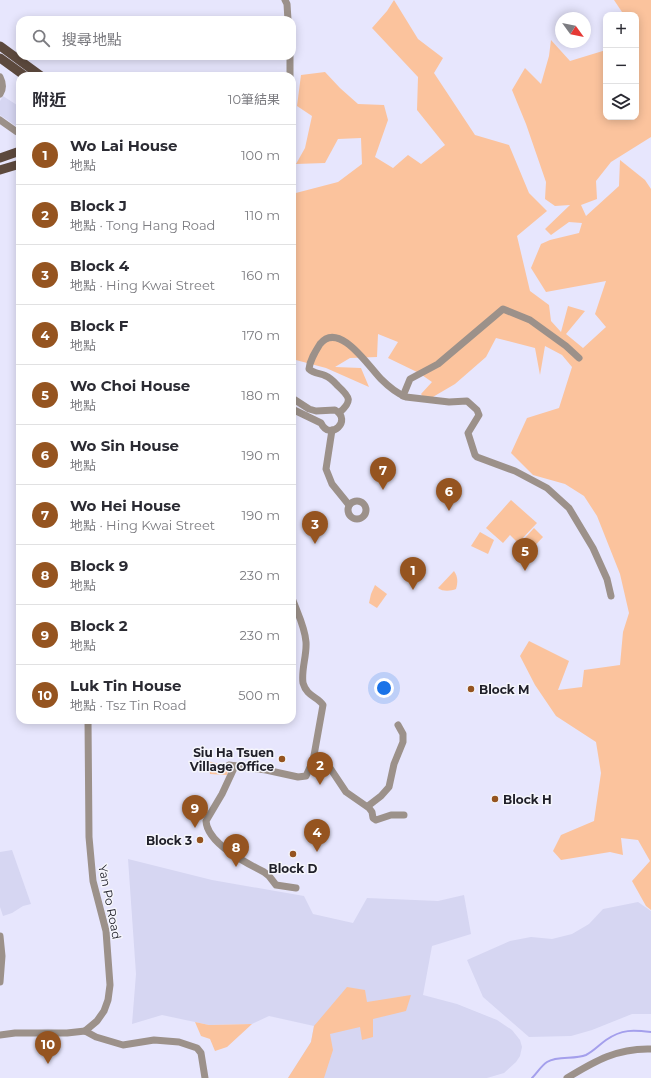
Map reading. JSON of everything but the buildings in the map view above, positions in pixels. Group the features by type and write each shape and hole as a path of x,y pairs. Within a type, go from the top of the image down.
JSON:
{"main road":[{"path":"0,46 16,58"},
{"path":"0,58 19,72"},
{"path":"19,60 36,72"},
{"path":"0,158 16,152"},
{"path":"0,170 16,165"}],"street":[{"path":"285,0 287,4 288,16"},
{"path":"290,60 290,72"},
{"path":"0,77 3,82 3,89 0,94"},
{"path":"0,120 16,131"},
{"path":"403,396 410,379 438,364 503,309 530,320 566,346 578,358"},
{"path":"339,413 349,402 348,396 328,377 311,372 309,369 310,363 317,349 323,341 331,338 338,338 354,348 381,379 393,390 403,396 449,402 466,401 478,412 478,417 468,433 475,455 480,459 515,471 547,488 569,508 593,548 607,579 611,596"},
{"path":"296,400 316,411 328,409 335,410 341,417 340,424 332,430 325,429 321,423 296,411"},
{"path":"321,423 321,416 328,409"},
{"path":"332,430 326,469 332,484 349,505"},
{"path":"296,608 305,632 306,642 303,682 306,690 312,697 320,701 323,705 310,770 306,776 298,777 232,765 222,794 206,821 208,829 226,849 264,872 276,884 296,888"},
{"name":"Yan Po Road","path":"86,1031 97,1021 104,1011 108,1000 110,985 106,931 93,881 89,837 88,724"},
{"path":"368,806 381,796 388,787 394,764 403,742 403,734 398,725"},
{"path":"313,761 330,768 346,792 368,806 371,810 373,818 376,820 391,815 404,816"},
{"path":"0,936 2,956 0,982"},
{"path":"0,1035 15,1033 67,1033 86,1031 96,1037 123,1045 154,1040 166,1040 191,1045 197,1048 201,1053 206,1078"},
{"path":"567,1078 593,1062 613,1054 631,1050 651,1050"}],"shaded area":[{"path":"394,0 418,39 443,58 434,73 475,135 509,145 529,193 547,211 517,236 530,291 549,305 551,321 561,332 568,306 585,311 566,334 583,348 606,327 595,314 606,281 546,292 531,268 541,244 550,240 579,233 582,223 569,222 551,235 545,229 570,205 555,206 545,199 546,182 526,124 512,90 525,68 541,84 549,56 551,40 555,44 555,48 558,48 570,61 603,51 603,120 639,120 639,12 622,12 614,0 651,0 651,137 611,162 596,181 597,199 581,205 586,216 619,186 620,160 645,180 651,189 651,910 646,906 632,881 650,861 638,840 621,838 623,855 610,852 561,860 553,851 561,835 594,821 601,773 596,742 556,716 535,685 520,656 529,641 569,661 558,690 582,687 584,670 620,665 623,632 629,613 620,574 597,516 584,496 565,484 533,475 511,453 527,418 559,408 572,367 562,355 545,346 540,375 535,348 496,338 486,357 455,384 426,401 421,394 432,382 419,373 388,358 398,342 378,334 377,357 350,358 335,367 361,368 369,387 326,368 296,360 296,193 338,182 362,164 361,138 338,139 325,163 296,164 305,148 312,116 297,106 301,75 325,72 358,104 384,105 388,120 375,157 393,168 408,155 421,164 445,145 417,110 418,77 372,28 387,11"},
{"path":"3,96 16,104 16,126 0,115 0,101"},
{"path":"511,500 537,523 518,543 510,535 503,543 486,528"},
{"path":"534,528 543,537 529,552 519,553 515,549"},
{"path":"480,532 494,540 488,554 471,546"},
{"path":"454,571 457,580 456,589 447,591 438,588"},
{"path":"375,585 387,594 377,608 369,603"},
{"path":"208,761 229,767 227,775 210,774"},
{"path":"12,850 31,904 23,906 12,913 3,916 0,907 0,852"},
{"path":"128,859 212,880 304,896 313,914 353,923 367,898 438,901 464,895 471,934 432,946 423,995 457,1004 497,1020 512,1030 520,1040 522,1047 520,1056 504,1073 487,1078 288,1078 311,1042 314,1026 269,1016 252,1024 209,1025 162,1015 132,1024 136,974"},
{"path":"638,902 651,911 651,1014 632,1014 592,1030 571,1036 529,1037 483,997 467,960 510,941 531,937 552,939 572,934 589,924 603,909"},
{"path":"347,987 365,990 367,1002 411,995 406,1011 373,1019 373,1037 362,1040 360,1027 330,1034 333,1050 324,1078 288,1078 311,1042 314,1026"},
{"path":"195,1022 209,1025 252,1024 227,1047 215,1051 210,1039 201,1036"}],"waterway":[{"path":"532,1078 547,1062 556,1059 586,1055 606,1040 617,1034 628,1031 651,1032"}],"place":[{"name":"Wo Hei House","path":"383,490"},
{"name":"Wo Sin House","path":"449,511"},
{"name":"Block 4","path":"315,544"},
{"name":"Wo Choi House","path":"525,571"},
{"name":"Wo Lai House","path":"413,590"},
{"name":"Block M","path":"471,689"},
{"name":"Siu Ha Tsuen Village Office","path":"282,759"},
{"name":"Block J","path":"320,785"},
{"name":"Block H","path":"495,799"},
{"name":"Block 2","path":"195,828"},
{"name":"Block 3","path":"200,840"},
{"name":"Block F","path":"317,852"},
{"name":"Block D","path":"293,854"},
{"name":"Block 9","path":"236,867"},
{"name":"Luk Tin House","path":"48,1064"}]}
